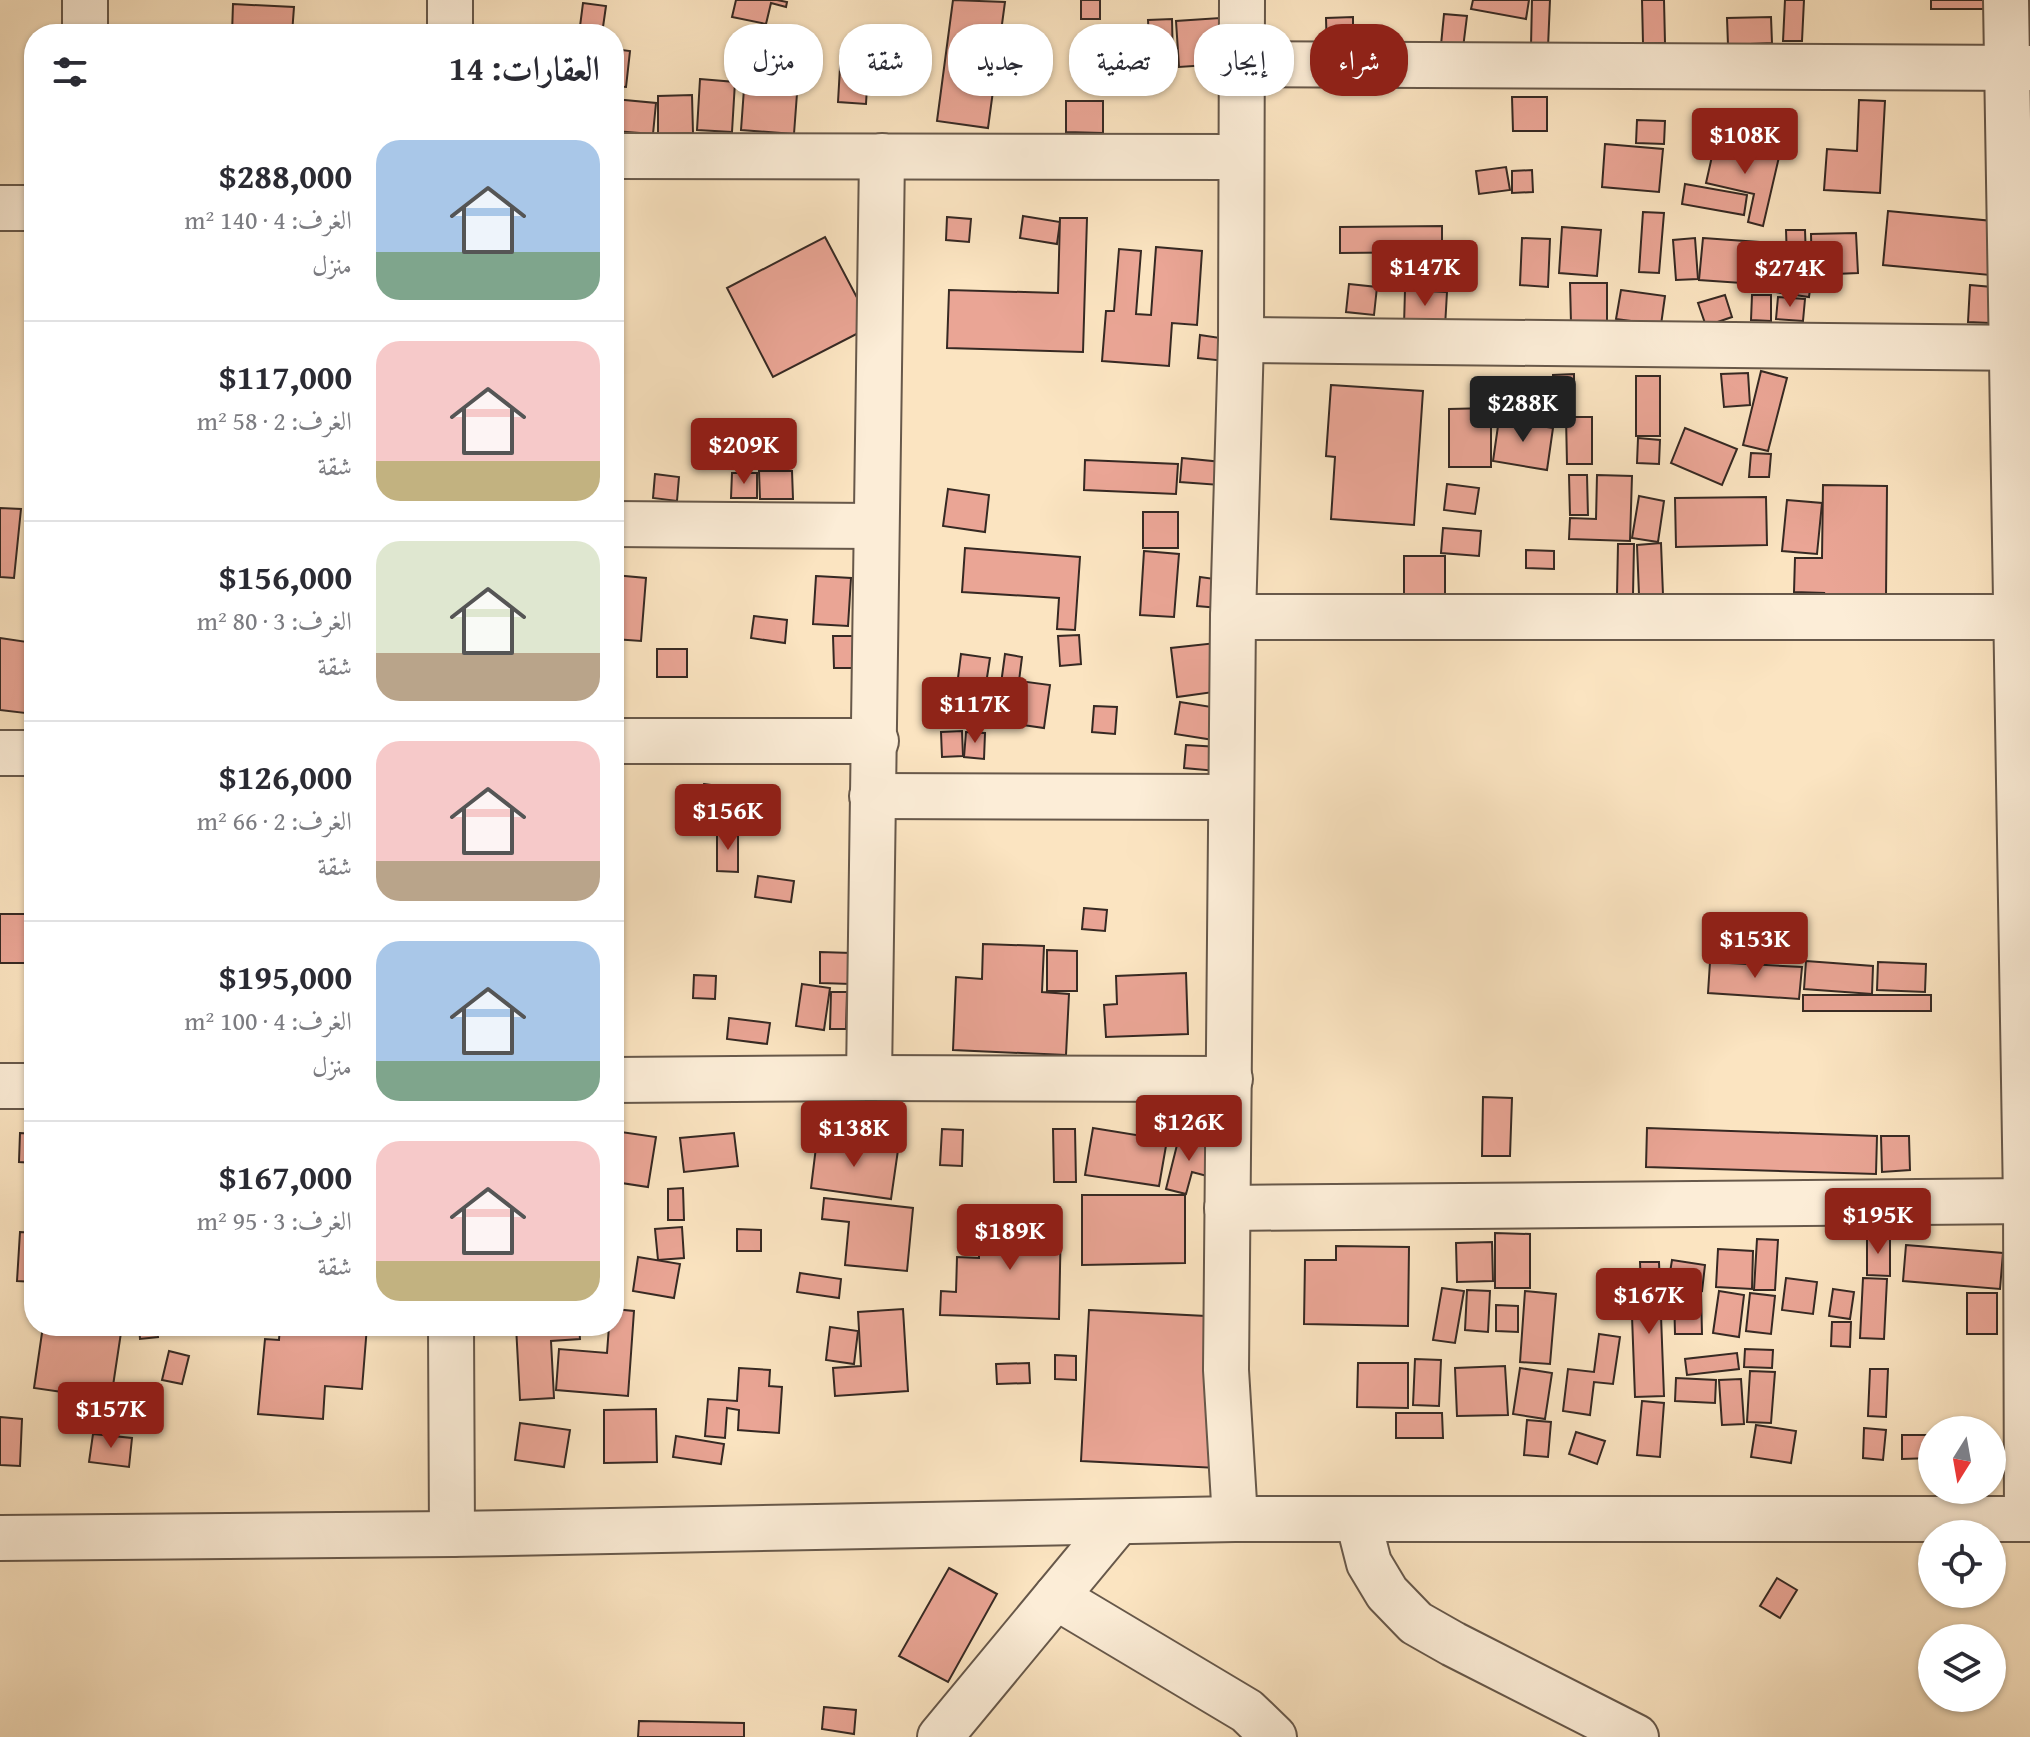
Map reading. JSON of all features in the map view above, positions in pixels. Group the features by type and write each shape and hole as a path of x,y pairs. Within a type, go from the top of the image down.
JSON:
{"street":[{"path":"85,0 85,24"},
{"path":"450,0 450,24"},
{"path":"1241,24 1242,0"},
{"path":"0,1538 452,1534 1235,1519 2029,1519 2019,68 2006,0"},
{"path":"1294,64 2019,68"},
{"path":"1235,1519 1226,1370 1233,617 1241,340 1240,96"},
{"path":"624,156 1240,157"},
{"path":"869,1078 882,156"},
{"path":"0,208 24,208"},
{"path":"1241,340 2022,349"},
{"path":"624,524 876,526"},
{"path":"1233,617 2024,617"},
{"path":"624,741 876,741"},
{"path":"0,753 24,753"},
{"path":"872,796 1231,797"},
{"path":"624,1080 1230,1079"},
{"path":"0,1086 24,1086"},
{"path":"1227,1208 2028,1201"},
{"path":"451,1336 452,1534"},
{"path":"1358,1520 1369,1563 1387,1593 1416,1623 1636,1737"},
{"path":"940,1737 1118,1522"},
{"path":"1056,1597 1247,1711 1274,1737"}],"building":[{"path":"736,0 787,2 786,7 771,3 766,24 732,17"},
{"path":"953,0 1005,2 1002,24 950,24"},
{"path":"1081,0 1100,0 1100,19 1081,19"},
{"path":"1473,0 1529,0 1526,19 1471,9"},
{"path":"1532,0 1550,0 1548,47 1531,46"},
{"path":"1642,0 1664,0 1665,43 1643,43"},
{"path":"1785,0 1804,0 1802,41 1783,41"},
{"path":"1931,0 1992,0 1992,9 1931,9"},
{"path":"583,3 606,6 603,24 580,24"},
{"path":"233,4 294,7 293,24 232,24"},
{"path":"1444,14 1467,16 1463,48 1441,45"},
{"path":"1353,17 1353,24 1326,24 1326,18"},
{"path":"1771,17 1772,43 1728,45 1727,18"},
{"path":"1220,18 1220,24 1194,24 1194,66 1179,67 1176,21"},
{"path":"1172,19 1172,24 1148,24 1148,20"},
{"path":"948,38 948,96 992,96 988,128 937,121"},
{"path":"624,50 630,51 624,87"},
{"path":"700,79 724,81 724,96 734,96 732,132 697,130"},
{"path":"839,85 839,96 866,96 866,104 838,102"},
{"path":"692,95 693,133 658,134 658,96"},
{"path":"743,96 797,96 794,134 741,130"},
{"path":"1512,97 1547,97 1547,131 1513,131"},
{"path":"624,100 656,103 653,134 624,132"},
{"path":"1859,100 1885,101 1880,193 1824,190 1827,149 1857,151"},
{"path":"1066,101 1103,101 1103,133 1066,132"},
{"path":"1637,120 1665,121 1664,144 1636,143"},
{"path":"1715,143 1779,157 1763,226 1748,222 1754,194 1706,183"},
{"path":"1605,144 1663,149 1659,192 1602,187"},
{"path":"1506,167 1510,190 1479,194 1476,171"},
{"path":"1532,170 1533,192 1512,193 1512,171"},
{"path":"1685,184 1747,195 1744,215 1682,204"},
{"path":"1888,211 2003,222 1990,275 1883,265"},
{"path":"1643,212 1664,213 1659,273 1639,272"},
{"path":"1023,216 1060,222 1057,244 1020,238"},
{"path":"947,217 971,219 969,242 946,240"},
{"path":"1060,218 1087,218 1083,352 947,348 949,290 1058,293"},
{"path":"1442,226 1442,252 1340,253 1340,227"},
{"path":"1562,227 1601,230 1597,276 1559,273"},
{"path":"1786,230 1805,230 1806,258 1787,259"},
{"path":"1856,233 1858,273 1812,275 1811,234"},
{"path":"825,237 872,326 773,377 727,288"},
{"path":"1522,238 1550,239 1548,287 1520,285"},
{"path":"1695,238 1698,279 1676,280 1673,240"},
{"path":"1703,238 1759,242 1756,284 1699,280"},
{"path":"1156,247 1202,251 1197,325 1172,323 1169,366 1102,361 1106,311 1114,311 1119,249 1141,251 1136,314 1151,315"},
{"path":"1375,256 1441,257 1441,281 1375,281"},
{"path":"1778,270 1812,274 1809,297 1775,292"},
{"path":"1570,283 1607,283 1607,323 1571,323"},
{"path":"1349,284 1377,287 1374,315 1346,312"},
{"path":"1970,285 1992,287 1990,323 1968,322"},
{"path":"1405,290 1447,292 1445,327 1404,325"},
{"path":"1621,290 1665,296 1661,325 1616,319"},
{"path":"1725,295 1732,317 1706,326 1698,303"},
{"path":"1752,295 1771,295 1771,321 1751,320"},
{"path":"1778,297 1805,299 1803,321 1776,319"},
{"path":"1200,335 1227,339 1225,361 1198,358"},
{"path":"1761,371 1787,378 1768,451 1743,445"},
{"path":"1748,373 1750,405 1724,407 1721,374"},
{"path":"1574,374 1574,399 1553,400 1553,375"},
{"path":"1636,376 1660,376 1660,436 1636,436"},
{"path":"1331,385 1423,391 1414,525 1331,519 1335,457 1326,456"},
{"path":"1491,408 1491,467 1449,467 1449,409"},
{"path":"1566,417 1592,417 1592,464 1567,464"},
{"path":"1499,419 1553,428 1547,470 1493,461"},
{"path":"1685,428 1737,449 1722,485 1671,463"},
{"path":"1638,438 1660,440 1659,464 1637,463"},
{"path":"1751,453 1771,454 1769,477 1749,477"},
{"path":"1182,458 1222,462 1220,485 1180,482"},
{"path":"1085,460 1178,464 1176,494 1084,490"},
{"path":"759,471 792,471 793,499 760,499"},
{"path":"732,473 757,473 757,498 731,498"},
{"path":"655,474 679,477 677,501 653,498"},
{"path":"1569,475 1587,475 1588,515 1570,515"},
{"path":"1597,475 1632,476 1630,541 1569,539 1570,518 1596,519"},
{"path":"1447,484 1479,488 1475,514 1444,510"},
{"path":"1823,485 1887,486 1886,598 1823,597 1824,593 1794,592 1795,558 1822,558"},
{"path":"948,489 989,495 985,532 943,526"},
{"path":"1639,496 1664,501 1658,542 1632,538"},
{"path":"1766,497 1767,545 1676,547 1675,498"},
{"path":"1787,500 1822,503 1817,554 1782,551"},
{"path":"0,508 21,509 14,578 0,577"},
{"path":"1143,512 1178,512 1178,548 1143,548"},
{"path":"1443,528 1481,531 1479,556 1441,553"},
{"path":"1661,543 1663,595 1639,595 1637,545"},
{"path":"1618,544 1634,544 1633,595 1617,595"},
{"path":"965,548 1080,557 1075,630 1057,629 1059,598 962,592"},
{"path":"1526,550 1554,551 1554,569 1526,568"},
{"path":"1144,551 1179,554 1174,617 1140,615"},
{"path":"1404,556 1445,556 1445,599 1404,599"},
{"path":"624,576 646,578 641,641 624,640"},
{"path":"816,576 851,578 848,626 813,624"},
{"path":"1200,577 1222,580 1219,608 1197,606"},
{"path":"754,616 787,620 785,643 751,638"},
{"path":"1079,635 1081,664 1060,666 1058,636"},
{"path":"833,636 855,636 856,668 834,668"},
{"path":"0,638 24,642 24,713 0,710"},
{"path":"1216,643 1221,691 1177,697 1171,648"},
{"path":"657,649 687,649 687,677 657,677"},
{"path":"961,654 990,658 984,697 956,694"},
{"path":"1005,654 1022,657 1019,681 1050,685 1044,728 996,721"},
{"path":"1180,702 1224,709 1220,741 1175,734"},
{"path":"1094,706 1117,707 1115,734 1092,732"},
{"path":"962,731 963,756 942,757 941,732"},
{"path":"966,732 985,733 984,759 964,757"},
{"path":"1186,745 1219,747 1217,771 1184,768"},
{"path":"704,784 719,786 713,830 698,828"},
{"path":"777,790 778,829 731,830 730,791"},
{"path":"717,833 738,833 738,872 717,871"},
{"path":"758,876 794,881 791,902 755,897"},
{"path":"1084,908 1107,910 1105,931 1082,929"},
{"path":"0,914 24,914 24,963 0,963"},
{"path":"983,944 1044,946 1042,992 1069,994 1066,1055 953,1050 956,977 982,979"},
{"path":"1047,950 1077,951 1077,991 1047,991"},
{"path":"820,952 851,953 851,984 820,983"},
{"path":"1806,961 1873,966 1872,994 1804,989"},
{"path":"1710,962 1802,967 1799,999 1708,993"},
{"path":"1878,962 1926,964 1925,992 1877,990"},
{"path":"1186,973 1188,1034 1106,1037 1104,1005 1117,1004 1116,976"},
{"path":"694,975 716,976 715,999 693,998"},
{"path":"802,984 830,988 824,1030 796,1026"},
{"path":"831,992 847,992 846,1029 830,1029"},
{"path":"1803,995 1931,995 1931,1011 1803,1011"},
{"path":"729,1018 770,1023 767,1044 727,1039"},
{"path":"1483,1097 1512,1098 1510,1156 1482,1156"},
{"path":"1093,1128 1167,1140 1159,1186 1085,1175"},
{"path":"1647,1128 1877,1136 1876,1174 1646,1167"},
{"path":"942,1129 963,1130 962,1166 940,1165"},
{"path":"1053,1129 1075,1129 1076,1182 1054,1182"},
{"path":"624,1132 656,1137 648,1187 624,1183"},
{"path":"20,1133 24,1133 24,1162 19,1162"},
{"path":"734,1133 738,1166 684,1172 680,1138"},
{"path":"1881,1136 1909,1136 1910,1170 1882,1172"},
{"path":"1179,1137 1215,1145 1207,1176 1192,1172 1186,1194 1166,1189"},
{"path":"817,1139 898,1150 891,1199 811,1188"},
{"path":"683,1188 684,1220 668,1220 668,1189"},
{"path":"1082,1195 1185,1195 1185,1263 1082,1265"},
{"path":"824,1198 913,1208 907,1271 845,1265 849,1222 822,1219"},
{"path":"980,1217 1061,1219 1059,1319 940,1315 941,1291 956,1292 957,1257 979,1258"},
{"path":"682,1227 684,1258 658,1260 655,1229"},
{"path":"737,1229 761,1230 761,1251 737,1251"},
{"path":"20,1232 24,1232 24,1281 17,1281"},
{"path":"1495,1233 1530,1234 1530,1288 1495,1288"},
{"path":"1867,1236 1890,1237 1890,1276 1867,1275"},
{"path":"1757,1239 1778,1240 1775,1290 1754,1290"},
{"path":"1492,1242 1493,1281 1457,1282 1456,1243"},
{"path":"1906,1245 2003,1253 2000,1289 1903,1281"},
{"path":"1336,1246 1409,1247 1408,1326 1304,1324 1305,1260 1336,1260"},
{"path":"1718,1249 1753,1251 1752,1289 1716,1287"},
{"path":"638,1257 680,1264 674,1298 633,1291"},
{"path":"1672,1260 1705,1265 1702,1291 1668,1285"},
{"path":"1640,1262 1659,1262 1664,1396 1635,1397 1632,1316 1642,1316"},
{"path":"800,1273 841,1279 839,1298 797,1292"},
{"path":"1786,1278 1817,1282 1813,1314 1782,1310"},
{"path":"1863,1278 1887,1279 1884,1339 1860,1338"},
{"path":"1442,1288 1464,1291 1455,1343 1433,1340"},
{"path":"1833,1289 1854,1292 1850,1319 1829,1316"},
{"path":"1467,1290 1490,1291 1488,1332 1465,1330"},
{"path":"1525,1291 1556,1294 1550,1364 1520,1362"},
{"path":"1719,1291 1744,1295 1739,1337 1713,1333"},
{"path":"1701,1292 1702,1334 1675,1334 1674,1293"},
{"path":"1750,1293 1775,1296 1771,1334 1746,1331"},
{"path":"1967,1293 1997,1293 1997,1334 1967,1334"},
{"path":"1496,1305 1518,1306 1518,1332 1496,1331"},
{"path":"903,1309 908,1391 835,1396 833,1368 861,1366 858,1312"},
{"path":"624,1310 634,1311 628,1396 556,1390 559,1349 607,1353 608,1336 624,1336"},
{"path":"1089,1310 1225,1317 1217,1468 1081,1461"},
{"path":"1832,1322 1851,1322 1850,1347 1831,1346"},
{"path":"830,1327 858,1331 854,1364 826,1360"},
{"path":"1599,1334 1620,1337 1613,1384 1594,1382 1590,1415 1563,1411 1568,1369 1594,1372"},
{"path":"42,1336 120,1336 111,1399 34,1388"},
{"path":"279,1336 366,1336 362,1389 325,1386 323,1419 258,1414 265,1339 279,1340"},
{"path":"517,1336 580,1336 580,1339 551,1341 554,1398 520,1400"},
{"path":"1745,1349 1773,1350 1772,1368 1744,1367"},
{"path":"169,1351 189,1356 182,1384 162,1380"},
{"path":"1737,1353 1739,1369 1687,1375 1685,1359"},
{"path":"1055,1355 1076,1356 1076,1380 1055,1379"},
{"path":"1415,1359 1441,1360 1439,1406 1413,1405"},
{"path":"1029,1363 1030,1383 997,1384 996,1364"},
{"path":"1358,1363 1408,1363 1408,1408 1357,1407"},
{"path":"1505,1366 1508,1415 1457,1416 1455,1368"},
{"path":"739,1368 770,1370 769,1386 782,1387 779,1433 738,1430 739,1410 727,1408 725,1438 705,1436 708,1399 737,1401"},
{"path":"1520,1368 1552,1373 1545,1419 1513,1414"},
{"path":"1870,1369 1888,1369 1886,1417 1868,1416"},
{"path":"1750,1371 1775,1372 1771,1423 1747,1422"},
{"path":"1676,1378 1716,1380 1715,1403 1675,1401"},
{"path":"1741,1379 1744,1424 1722,1425 1719,1380"},
{"path":"90,1398 124,1407 118,1429 84,1420"},
{"path":"1642,1401 1664,1403 1660,1457 1637,1455"},
{"path":"656,1409 657,1462 604,1463 604,1410"},
{"path":"1396,1413 1442,1413 1443,1438 1396,1438"},
{"path":"0,1417 22,1419 20,1466 0,1465"},
{"path":"1527,1420 1551,1422 1548,1457 1524,1455"},
{"path":"520,1423 570,1430 564,1467 515,1460"},
{"path":"1756,1425 1796,1431 1791,1463 1751,1457"},
{"path":"1864,1428 1886,1430 1883,1460 1863,1458"},
{"path":"1576,1432 1605,1441 1597,1464 1569,1454"},
{"path":"93,1434 132,1438 129,1467 89,1462"},
{"path":"1902,1435 1918,1435 1918,1458 1902,1459"},
{"path":"676,1436 724,1444 721,1464 673,1457"},
{"path":"949,1568 997,1594 948,1682 899,1656"},
{"path":"1777,1578 1797,1590 1780,1618 1760,1606"},
{"path":"824,1707 856,1710 854,1734 822,1729"},
{"path":"639,1721 744,1723 744,1737 638,1737"}]}
